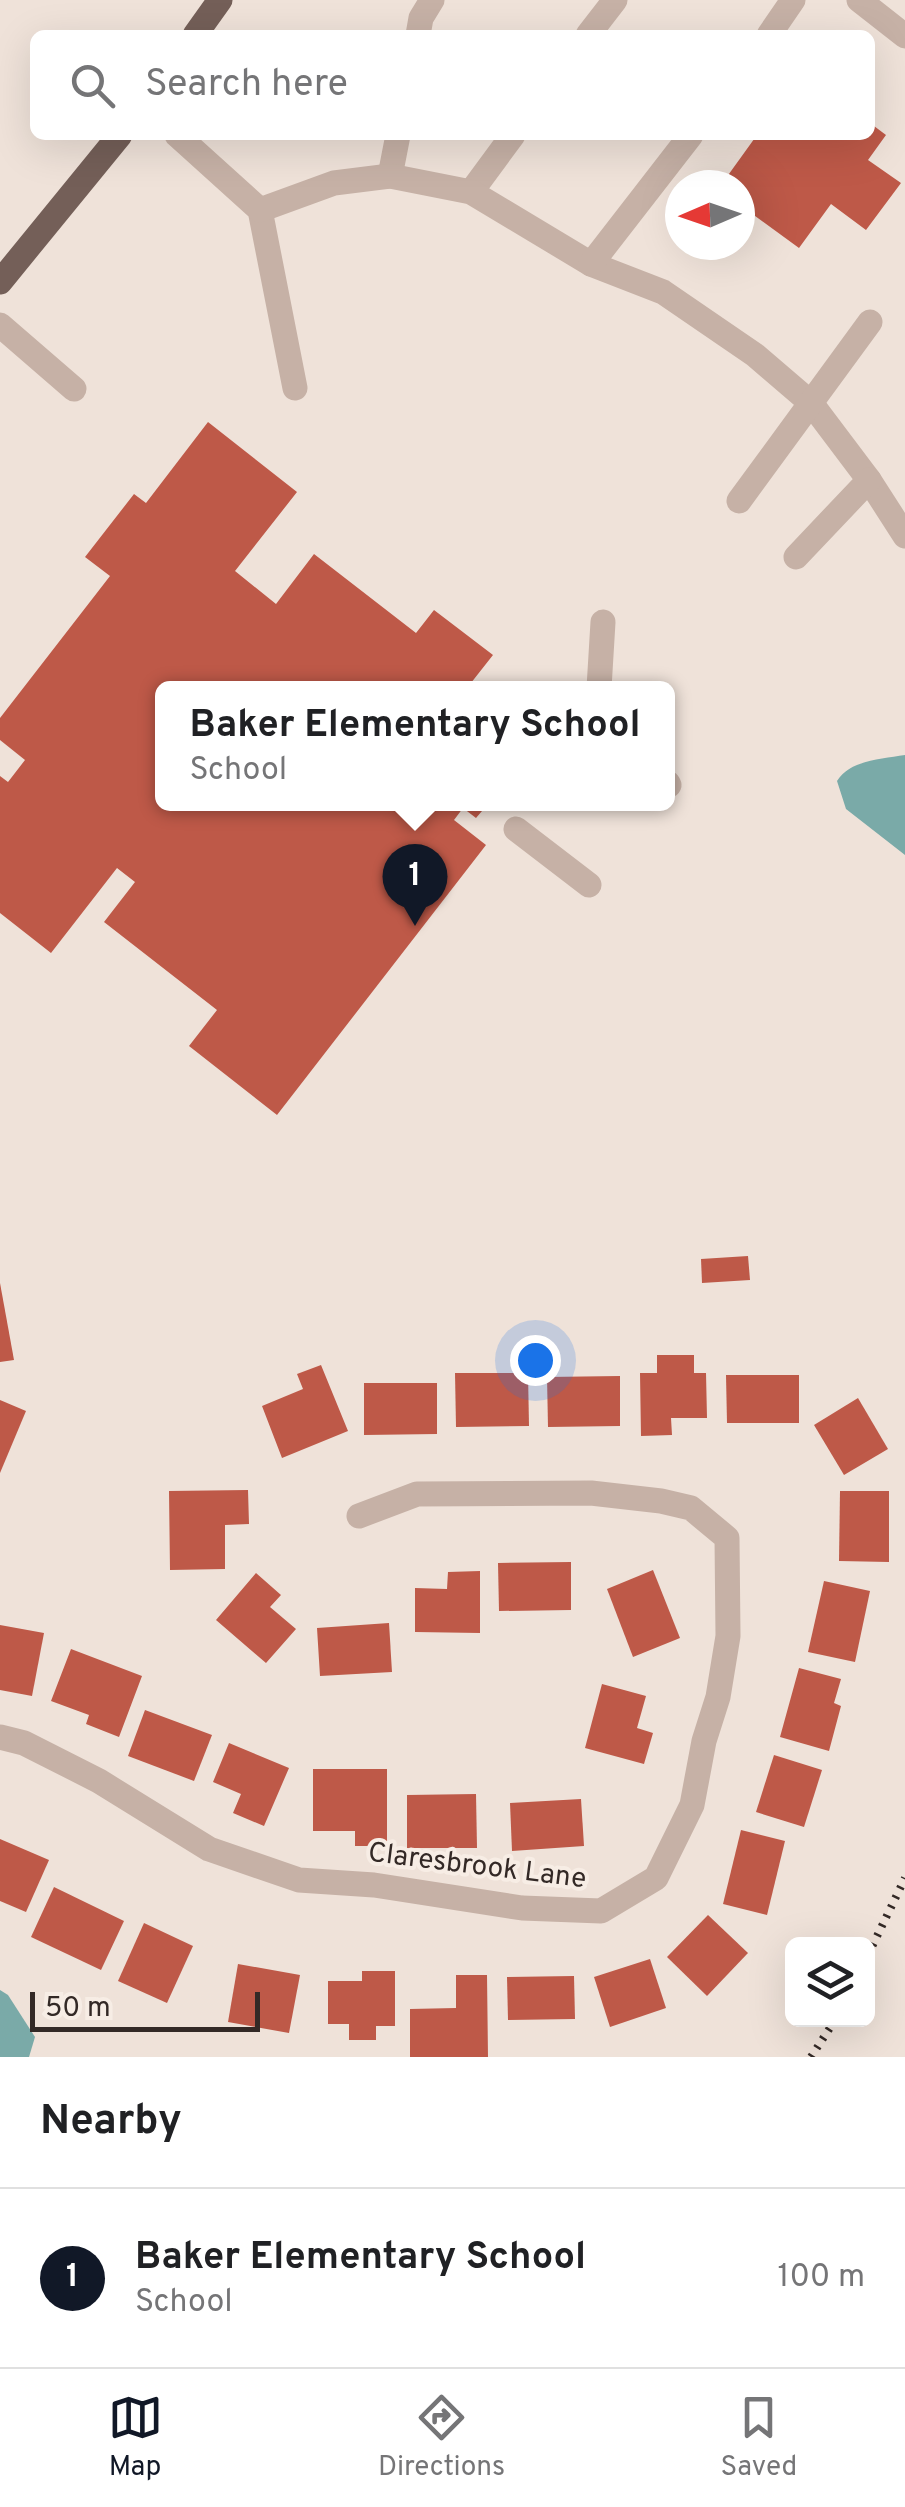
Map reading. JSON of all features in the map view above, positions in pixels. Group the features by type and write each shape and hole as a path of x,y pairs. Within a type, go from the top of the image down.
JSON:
{"main road":[{"path":"199,30 220,0"},
{"path":"0,282 116,140"}],"street":[{"path":"419,30 432,0"},
{"path":"592,30 614,0"},
{"path":"772,30 793,0"},
{"path":"859,0 905,36"},
{"path":"183,140 260,210 296,388"},
{"path":"390,176 397,140"},
{"path":"471,192 510,140"},
{"path":"591,264 687,140"},
{"path":"260,210 334,183 390,176 471,192 591,264 663,292 755,356 810,403 869,480 905,536"},
{"path":"739,500 870,322"},
{"path":"0,325 74,388"},
{"path":"796,558 869,480"},
{"path":"599,681 603,622"},
{"path":"516,829 589,885"},
{"name":"Claresbrook Lane","path":"0,1738 24,1743 99,1781 209,1849 299,1880 374,1885 522,1908 601,1912 656,1878 692,1804 704,1741 718,1697 728,1636 726,1538 691,1508 590,1493 417,1494 359,1516"}],"water":[{"path":"905,755 905,855 846,809 837,781 858,765"},
{"path":"0,1990 8,1995 35,2037 29,2057 0,2057"}],"building":[{"path":"875,127 886,135 868,160 901,183 866,230 831,204 799,248 755,216 755,170 732,170 753,140 875,140"},
{"path":"208,422 297,492 235,571 276,604 314,554 416,633 434,610 493,655 473,681 155,681 155,811 461,811 454,820 486,845 277,1115 189,1046 217,1010 104,922 135,882 117,868 51,953 0,913 0,776 8,782 25,760 0,740 0,718 110,576 85,557 134,494 146,503"},
{"path":"748,1256 750,1280 702,1283 701,1259"},
{"path":"0,1283 14,1360 0,1362"},
{"path":"657,1355 694,1355 694,1373 706,1373 707,1418 671,1418 672,1435 641,1436 640,1373 657,1373"},
{"path":"321,1365 348,1431 282,1458 262,1406 303,1389 297,1374"},
{"path":"455,1373 528,1373 529,1426 456,1427"},
{"path":"726,1375 799,1375 799,1423 727,1423"},
{"path":"620,1376 620,1426 548,1427 547,1377"},
{"path":"364,1383 437,1383 437,1434 364,1435"},
{"path":"858,1398 888,1449 844,1475 814,1425"},
{"path":"0,1400 26,1411 0,1473"},
{"path":"248,1490 249,1524 225,1525 225,1569 170,1570 169,1491"},
{"path":"840,1491 889,1491 889,1562 839,1561"},
{"path":"571,1562 571,1610 499,1611 498,1563"},
{"path":"653,1570 680,1638 633,1657 607,1589"},
{"path":"480,1571 480,1633 415,1632 415,1588 447,1589 448,1572"},
{"path":"256,1573 281,1595 270,1607 296,1629 266,1663 216,1620"},
{"path":"824,1581 870,1591 855,1662 808,1652"},
{"path":"389,1623 392,1672 320,1676 317,1628"},
{"path":"0,1625 44,1633 32,1696 0,1690"},
{"path":"71,1649 142,1676 119,1737 86,1724 89,1715 51,1701"},
{"path":"799,1668 841,1679 834,1703 841,1706 829,1751 780,1737"},
{"path":"602,1684 646,1696 637,1728 653,1733 644,1764 585,1748"},
{"path":"145,1710 212,1735 194,1781 128,1756"},
{"path":"229,1743 289,1768 264,1826 233,1813 241,1794 213,1782"},
{"path":"774,1755 822,1770 804,1827 756,1812"},
{"path":"313,1769 387,1769 387,1846 355,1846 355,1831 313,1831"},
{"path":"476,1794 477,1848 407,1848 407,1795"},
{"path":"581,1799 584,1846 512,1851 510,1803"},
{"path":"741,1830 785,1841 767,1915 723,1904"},
{"path":"0,1839 49,1860 26,1912 0,1901"},
{"path":"54,1887 124,1921 101,1970 31,1937"},
{"path":"708,1915 748,1953 707,1996 667,1957"},
{"path":"144,1923 193,1946 167,2003 118,1981"},
{"path":"650,1959 666,2008 610,2027 594,1977"},
{"path":"238,1964 300,1975 289,2033 228,2022"},
{"path":"362,1971 395,1971 395,2026 376,2026 376,2040 349,2040 349,2024 328,2024 328,1981 362,1981"},
{"path":"456,1975 487,1975 488,2057 410,2057 410,2009 456,2008"},
{"path":"574,1976 575,2019 508,2020 507,1977"}],"railway":[{"path":"875,1940 905,1878"},
{"path":"811,2057 830,2027"}],"place":[{"name":"Baker Elementary School","path":"415,926"}]}
